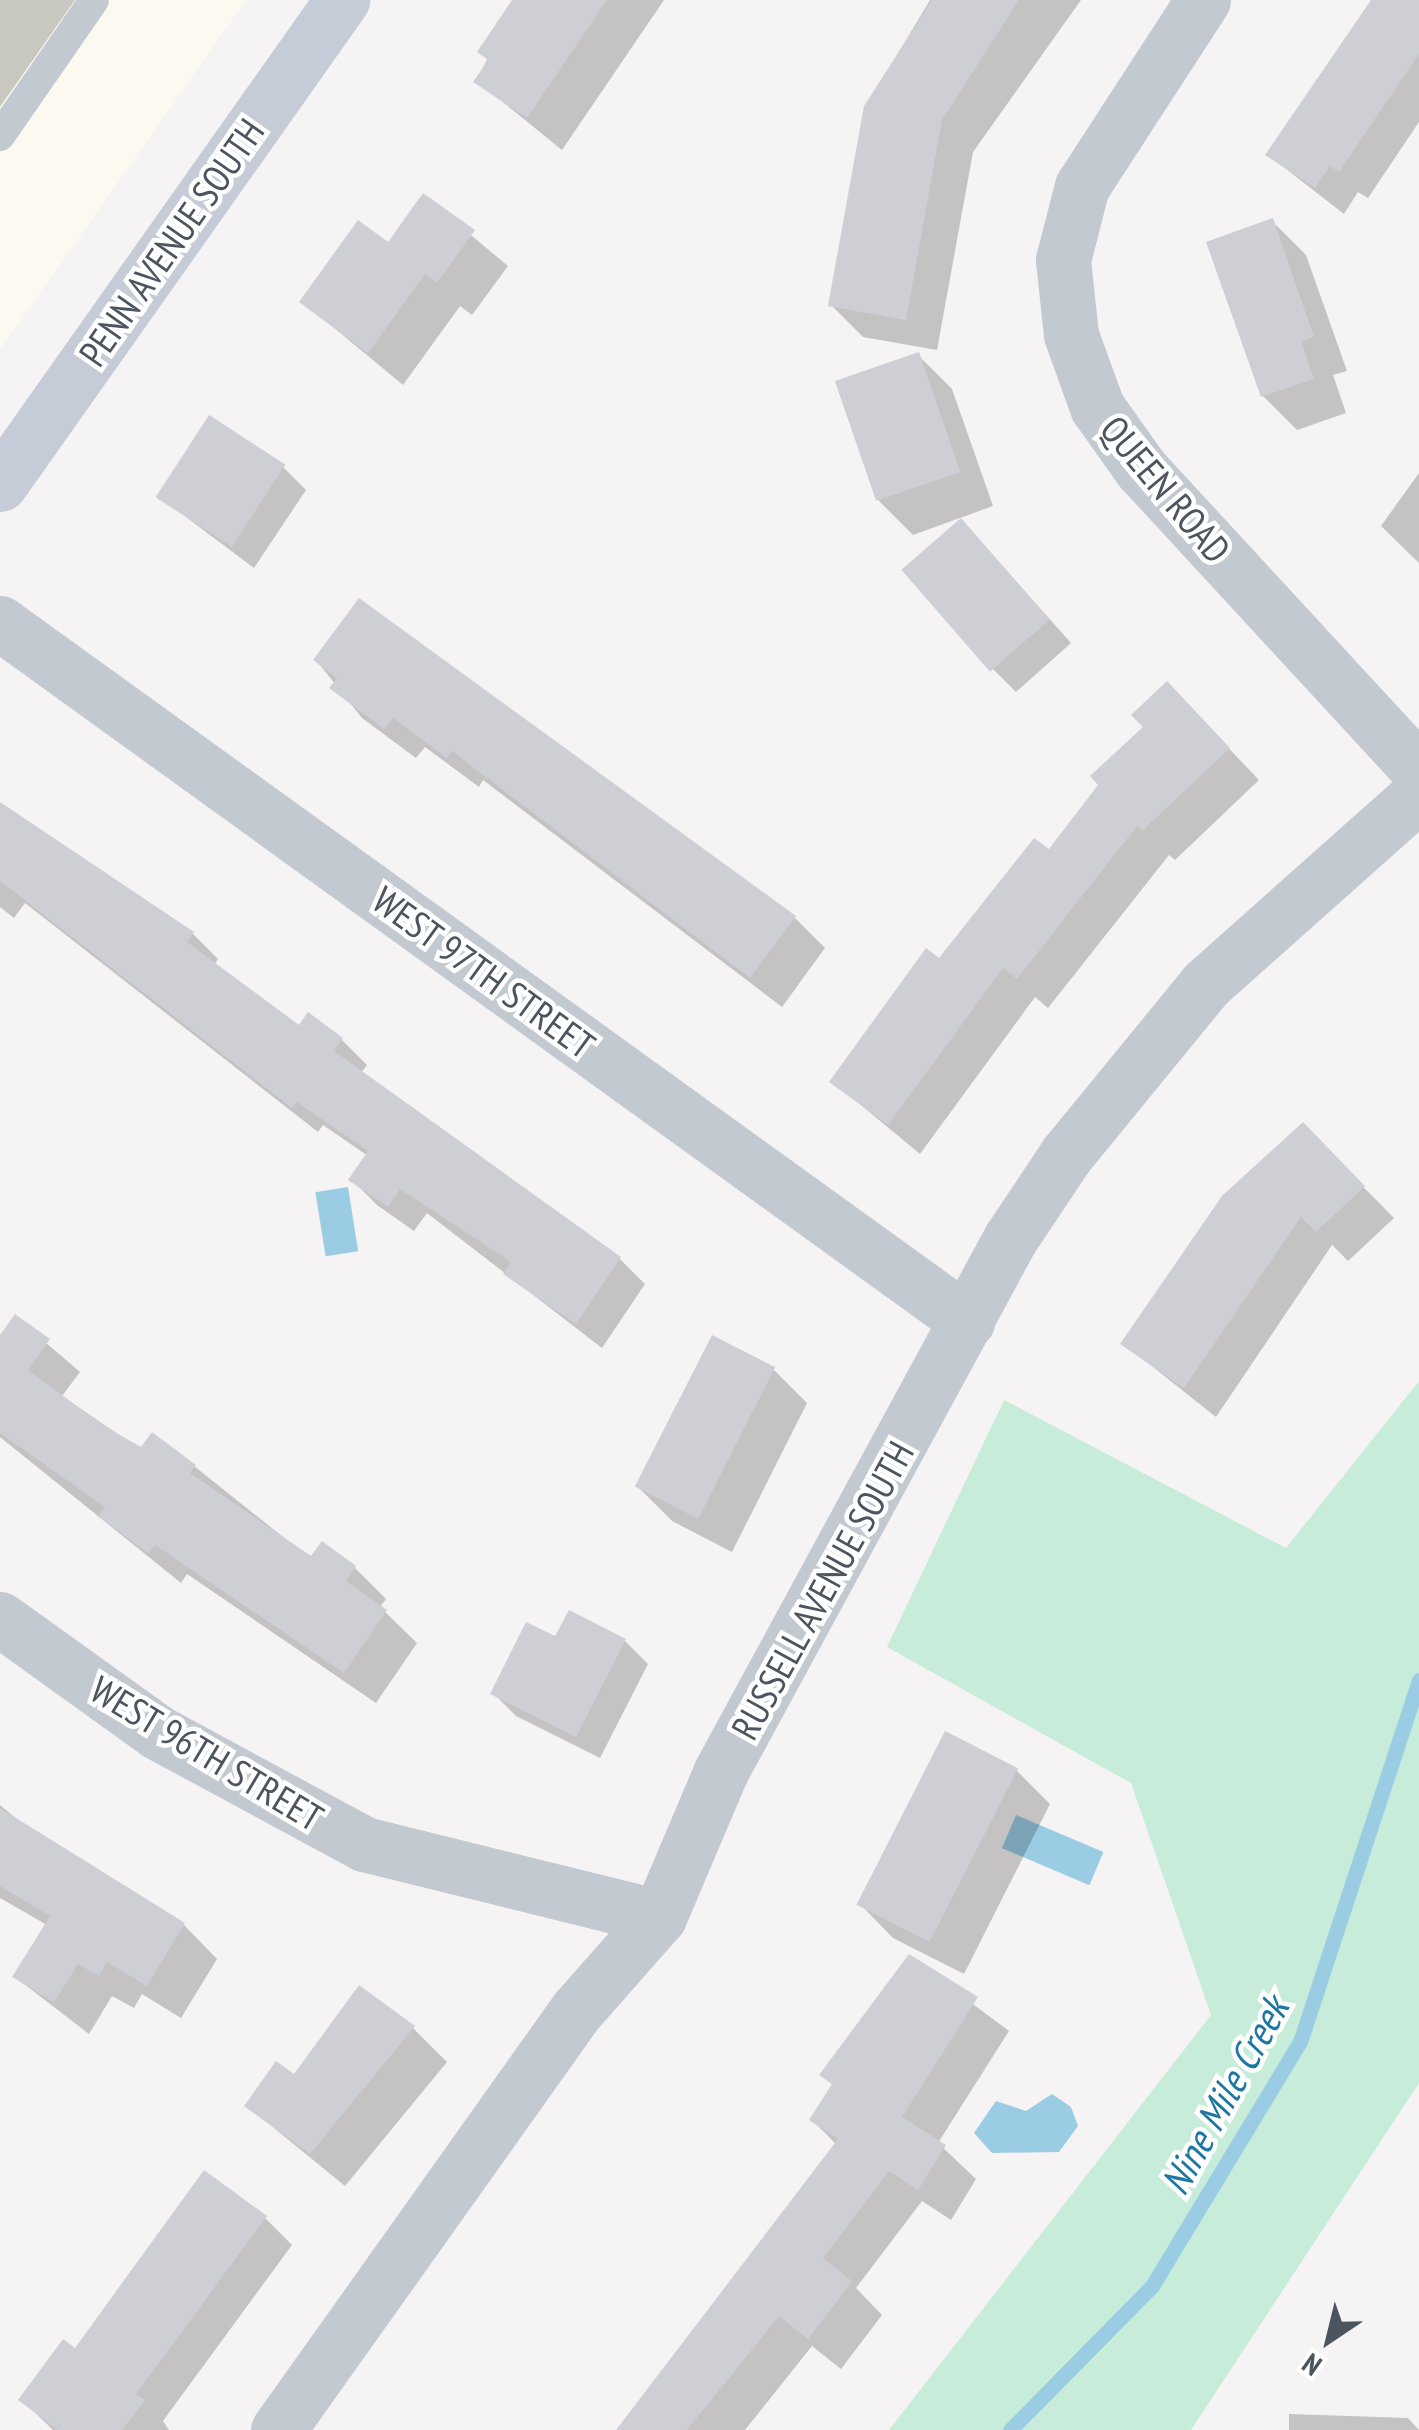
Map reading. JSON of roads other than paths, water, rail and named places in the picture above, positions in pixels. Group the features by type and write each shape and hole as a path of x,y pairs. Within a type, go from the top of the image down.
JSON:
{"main road":[{"name":"PENN AVENUE SOUTH","path":"0,484 342,0"}],"street":[{"name":"QUEEN ROAD","path":"1203,0 1082,186 1063,260 1070,336 1097,407 1141,470 1419,770"},
{"name":"WEST 97TH STREET","path":"0,623 968,1321"},
{"name":"RUSSELL AVENUE SOUTH","path":"278,2430 576,2011 659,1917 720,1773 1010,1239 1134,1062 1277,915 1419,794"},
{"name":"WEST 96TH STREET","path":"0,1619 157,1732 364,1844 659,1917"}],"lane":[{"path":"0,136 94,0"}],"water":[{"path":"348,1187 358,1251 326,1256 315,1192"},
{"path":"1016,1815 1103,1852 1089,1885 1002,1848"},
{"path":"1052,2094 1071,2107 1078,2126 1059,2152 992,2153 974,2133 996,2101 1026,2111"}],"waterway":[{"name":"Nine Mile Creek","path":"1010,2430 1152,2286 1300,2042 1419,1680"}]}
